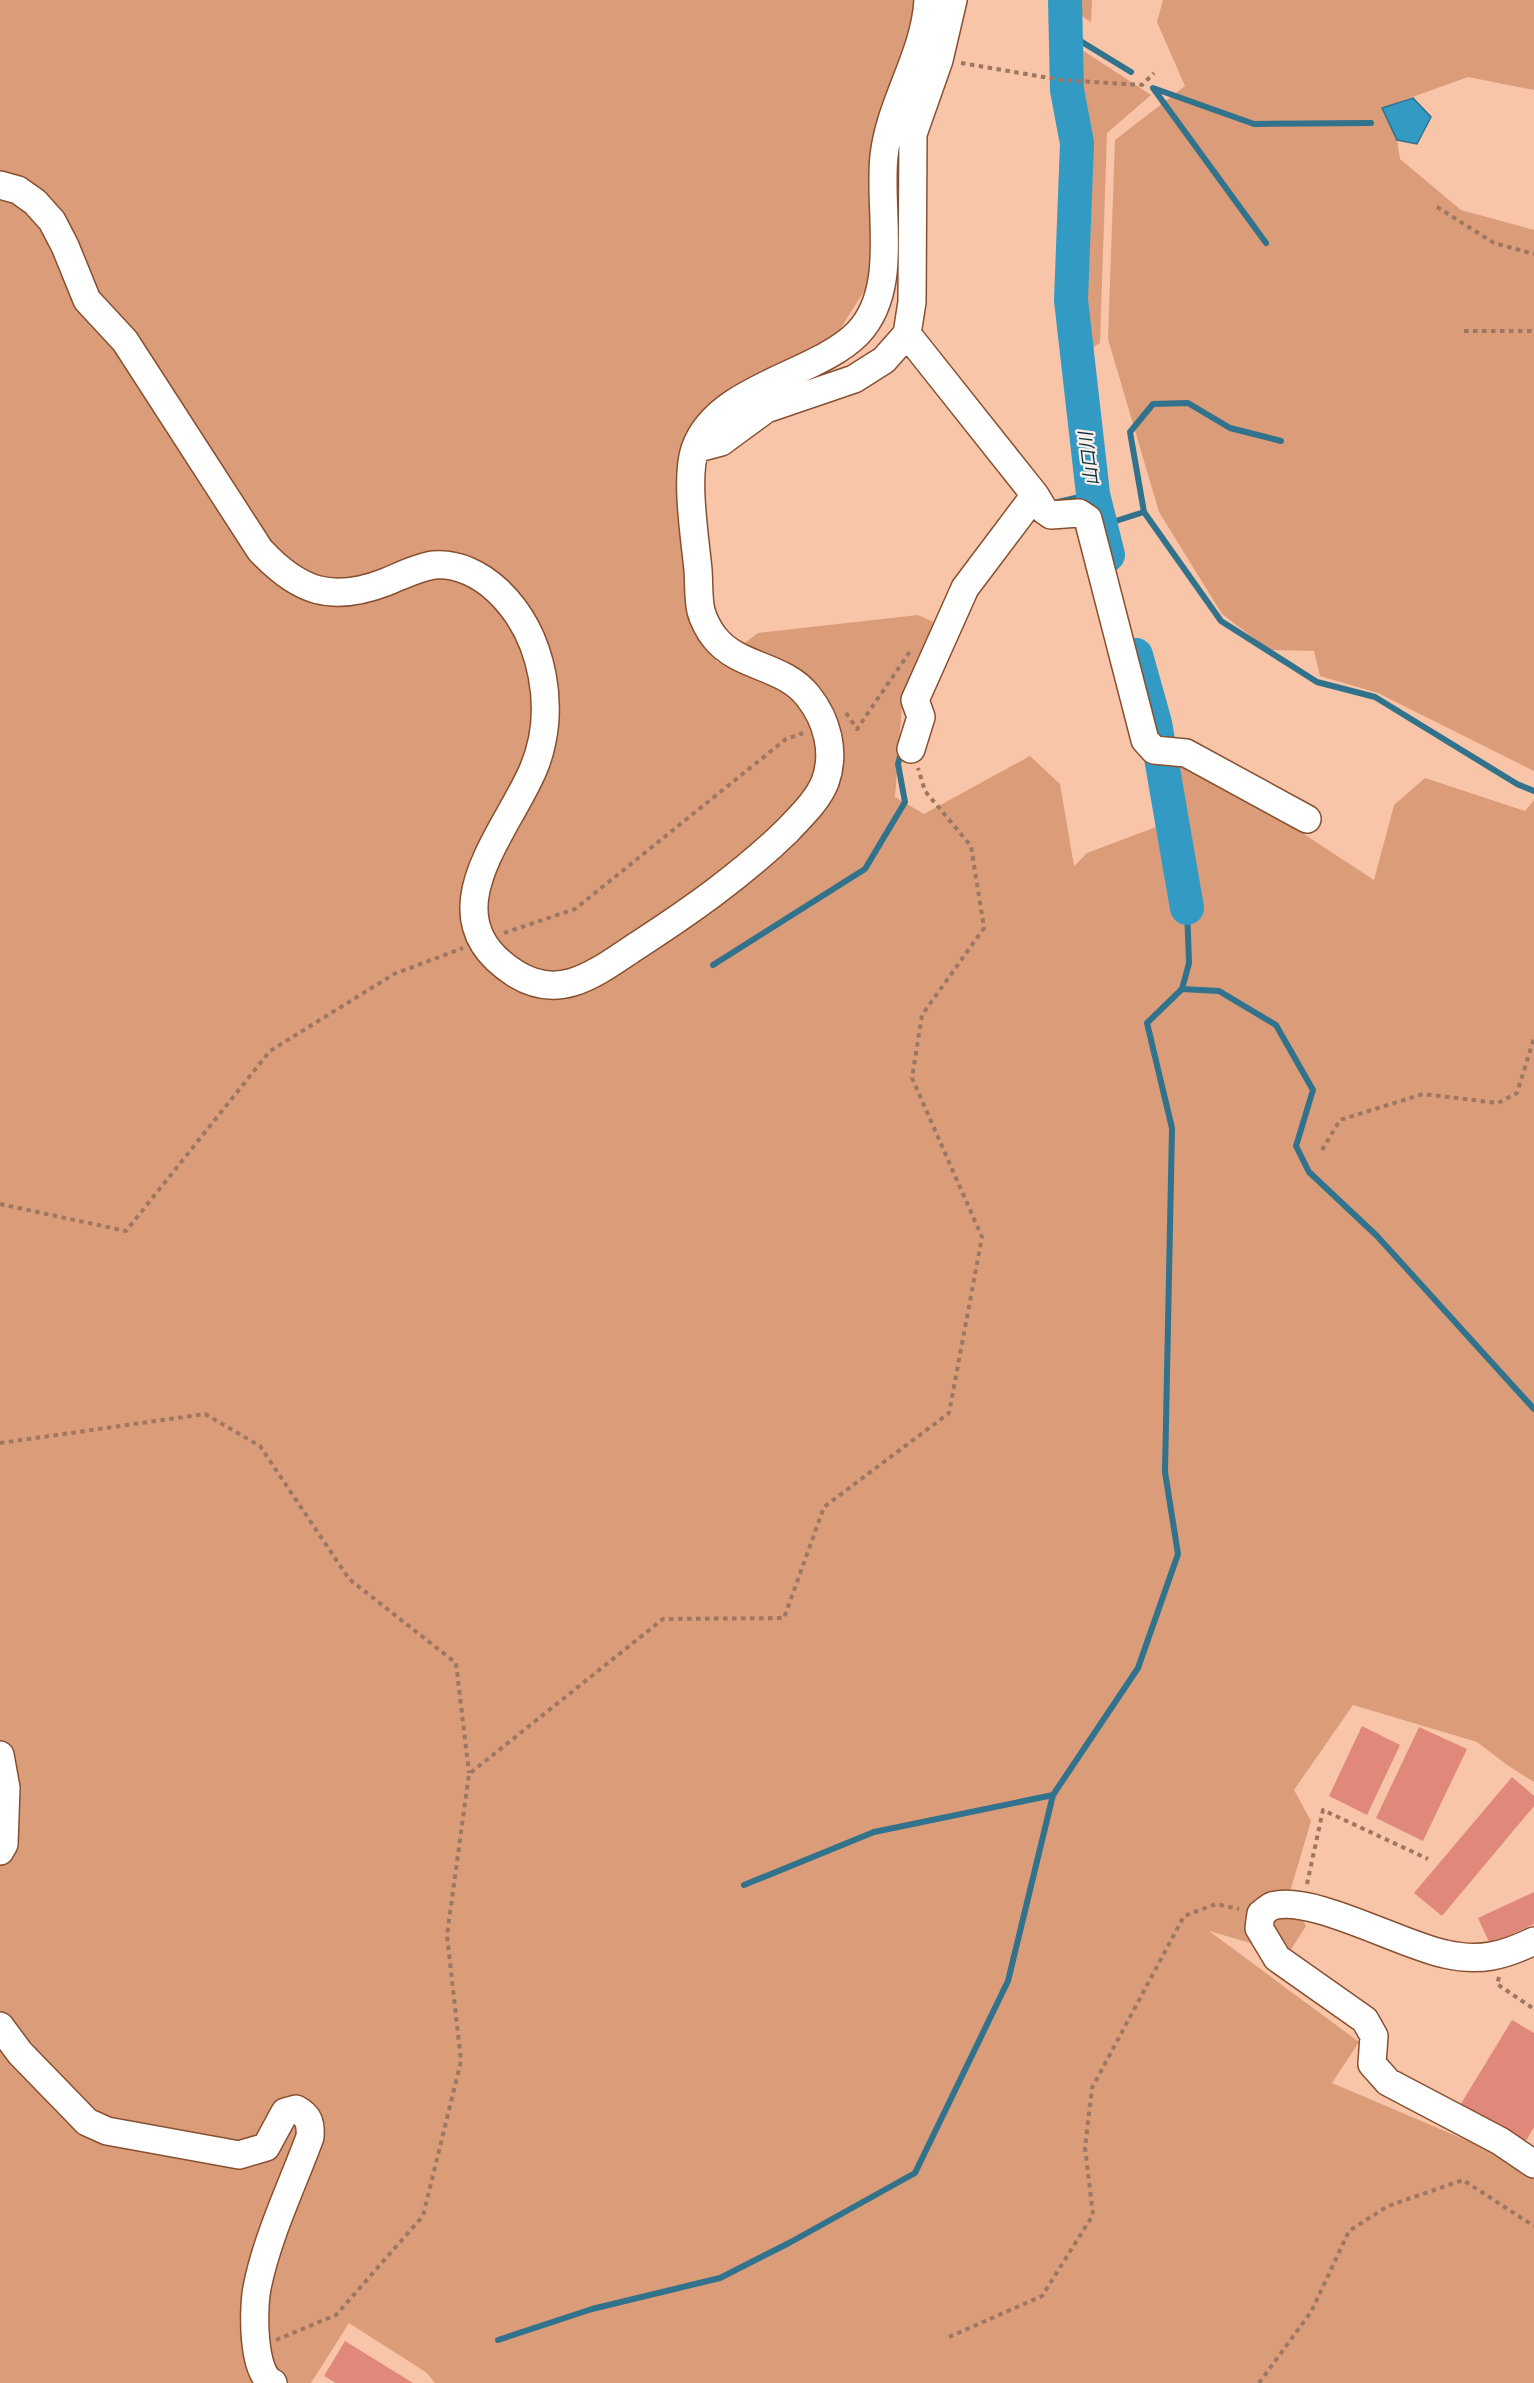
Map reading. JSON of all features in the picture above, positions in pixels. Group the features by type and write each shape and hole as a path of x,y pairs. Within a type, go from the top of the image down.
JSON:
{"street":[{"path":"0,185 18,190 35,202 52,221 87,300 125,341 260,550 277,569 299,584 323,593 342,594 363,591 429,566 449,565 479,575 501,594 518,617 529,634 539,660 546,721 534,767 483,865 474,896 473,921 481,941 497,960 519,976 542,986 560,987 594,974 690,911 762,855 803,814 824,784 831,755 833,715 788,677 738,657 716,639 701,613 691,477 695,449 708,426 731,404 832,351 857,333 874,308 883,283 884,156 889,130 915,61 927,19 928,0"},
{"path":"695,449 721,442 766,409 854,379 884,360 908,334 912,302 913,134 939,60 953,0"},
{"path":"908,334 1035,495 1044,510 1051,515 1078,513 1088,519 1144,740 1164,750 1186,753 1307,819"},
{"path":"911,748 921,717 915,700 965,588 1035,495"},
{"path":"0,1755 6,1788 4,1844 0,1851"},
{"path":"1534,1941 1507,1954 1479,1958 1444,1954 1302,1905 1272,1906 1261,1914 1259,1928 1277,1958 1365,2020 1374,2036 1372,2064 1388,2082 1500,2140 1534,2164"},
{"path":"0,2026 20,2053 87,2122 107,2131 239,2155 266,2147 285,2112 296,2109 305,2114 311,2124 310,2137 272,2239 257,2290 263,2375"}],"path":[{"path":"939,60 1061,80 1142,86 1154,74"},
{"path":"1437,207 1494,243 1534,254"},
{"path":"1464,331 1534,332"},
{"path":"0,1204 126,1231 270,1051 394,974 575,909 786,739 833,715 857,729 917,641"},
{"path":"469,1774 663,1619 784,1618 824,1507 949,1413 982,1237 912,1078 922,1015 984,928 971,846 926,791 911,748"},
{"path":"1322,1150 1340,1120 1423,1094 1498,1103 1516,1093 1534,1038"},
{"path":"0,1443 205,1414 260,1446 349,1579 456,1662 469,1774 447,1935 461,2061 423,2216 336,2315 263,2375"},
{"path":"1302,1905 1323,1810 1428,1859"},
{"path":"949,2337 1042,2296 1094,2215 1085,2148 1092,2088 1184,1916 1216,1904 1261,1914"},
{"path":"1507,1954 1497,1984 1534,2009"},
{"path":"1259,2383 1311,2312 1349,2231 1388,2206 1463,2180 1534,2226"}],"shaded area":[{"path":"0,0 914,0 914,17 873,145 868,285 837,334 713,400 679,454 687,616 718,663 758,633 918,615 938,624 902,705 895,797 924,814 1030,756 1060,784 1074,866 1087,853 1164,824 1150,764 1189,764 1287,823 1374,880 1394,805 1425,778 1525,811 1534,800 1534,1782 1477,1742 1353,1705 1294,1790 1311,1821 1289,1895 1306,1926 1288,1954 1209,1931 1359,2042 1332,2083 1501,2155 1534,2179 1534,2383 435,2383 427,2373 349,2323 311,2383 0,2383"},
{"path":"1073,0 1092,0 1091,22 1073,10"},
{"path":"1163,0 1534,0 1534,90 1468,77 1382,108 1397,140 1400,159 1461,210 1534,230 1534,771 1378,693 1320,676 1314,651 1269,650 1222,614 1159,512 1108,339 1115,140 1185,86 1157,22"},
{"path":"1076,46 1151,95 1107,133 1100,343 1088,351 1082,305 1090,152"}],"water":[{"path":"1413,98 1431,117 1417,144 1397,140 1382,108"}],"building":[{"path":"1362,1726 1400,1745 1367,1815 1329,1796"},
{"path":"1419,1727 1467,1749 1423,1841 1376,1818"},
{"path":"1512,1777 1534,1796 1534,1806 1442,1916 1414,1893"},
{"path":"1534,1892 1534,1924 1490,1944 1478,1918"},
{"path":"1512,2020 1534,2033 1534,2127 1523,2146 1459,2107"},
{"path":"345,2341 413,2383 336,2383 324,2376"}],"waterway":[{"name":"山口川","path":"1065,0 1067,90 1077,143 1071,300 1093,494 1108,555"},
{"path":"1066,25 1082,42 1131,72"},
{"path":"1266,243 1153,88 1254,124 1371,123"},
{"path":"1144,512 1130,432 1153,404 1188,403 1230,428 1281,441"},
{"path":"1058,502 1093,494"},
{"path":"1100,526 1144,512 1221,621 1317,682 1375,697 1517,784 1534,791"},
{"name":"山口川","path":"1136,655 1155,723 1187,908"},
{"path":"713,965 865,869 905,802 898,764 902,749"},
{"path":"498,2340 592,2309 720,2278 789,2243 915,2173 1008,1981 1053,1795 1138,1668 1178,1554 1165,1472 1172,1128 1147,1023 1182,989 1189,963 1187,908"},
{"path":"1182,989 1219,991 1276,1025 1313,1090 1296,1146 1309,1172 1377,1236 1534,1409"},
{"path":"744,1885 874,1832 1053,1795"}]}
